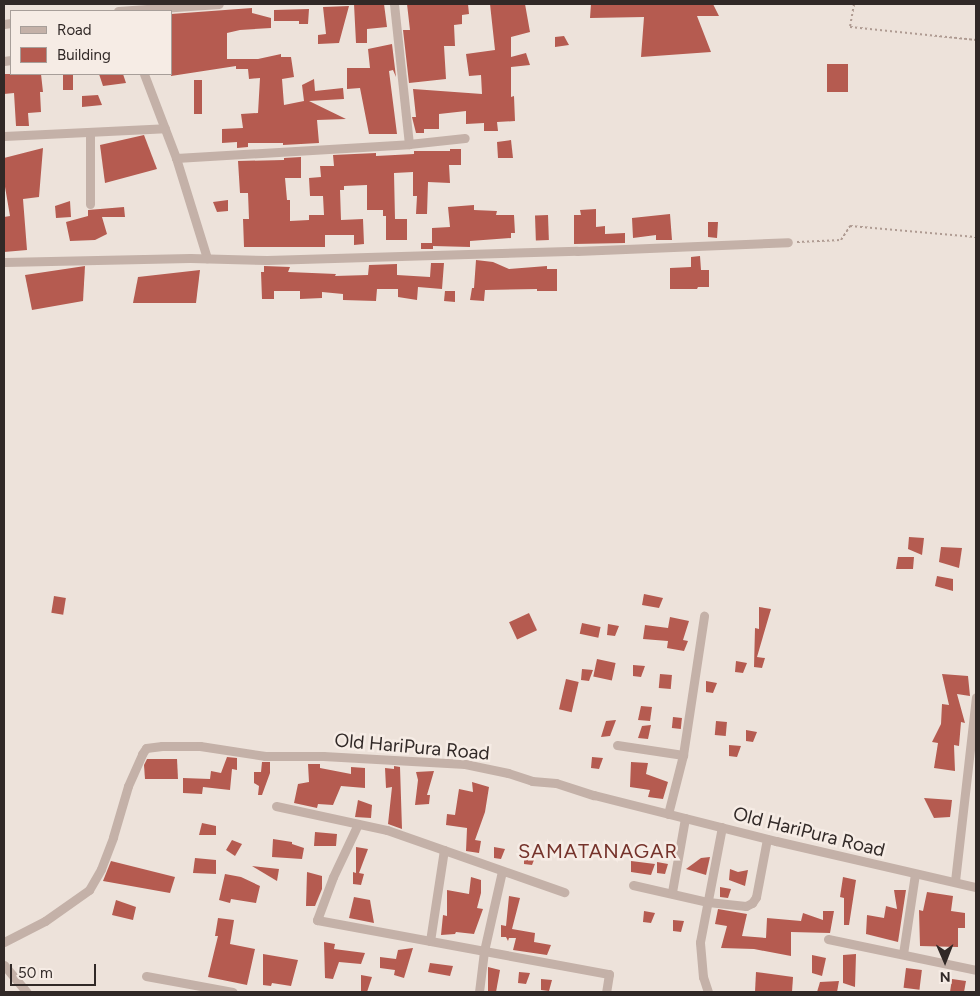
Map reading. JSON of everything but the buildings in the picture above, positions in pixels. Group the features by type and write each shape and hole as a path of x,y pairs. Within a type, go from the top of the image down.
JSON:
{"street":[{"path":"130,8 219,4"},
{"path":"394,4 410,144"},
{"path":"144,75 176,158 207,258"},
{"path":"4,136 165,128"},
{"path":"90,132 90,204"},
{"path":"176,158 410,144 464,138"},
{"path":"4,262 207,258 267,260 558,252 788,242"},
{"path":"668,814 683,755 704,616"},
{"path":"955,881 976,697"},
{"name":"Old HariPura Road","path":"4,942 45,920 90,890 114,837 134,769 146,748 183,745 264,756 322,756 465,764 508,772 532,781 556,783 767,839 976,887"},
{"path":"616,745 683,755"},
{"path":"276,806 387,830 564,892"},
{"path":"672,892 685,818"},
{"path":"358,824 333,877 317,920 609,974 606,992"},
{"path":"708,992 704,977 700,942 722,827"},
{"path":"633,885 672,892 708,902 746,906 752,903 756,897 767,839"},
{"path":"430,941 444,850"},
{"path":"478,992 484,951 502,871"},
{"path":"903,954 915,874"},
{"path":"828,939 976,970"},
{"path":"4,965 27,992"},
{"path":"146,976 233,992"}],"path":[{"path":"854,4 850,27 976,40"},
{"path":"788,242 841,240 850,226 976,237"}],"district":[{"name":"SAMATANAGAR","path":"598,851"}]}
